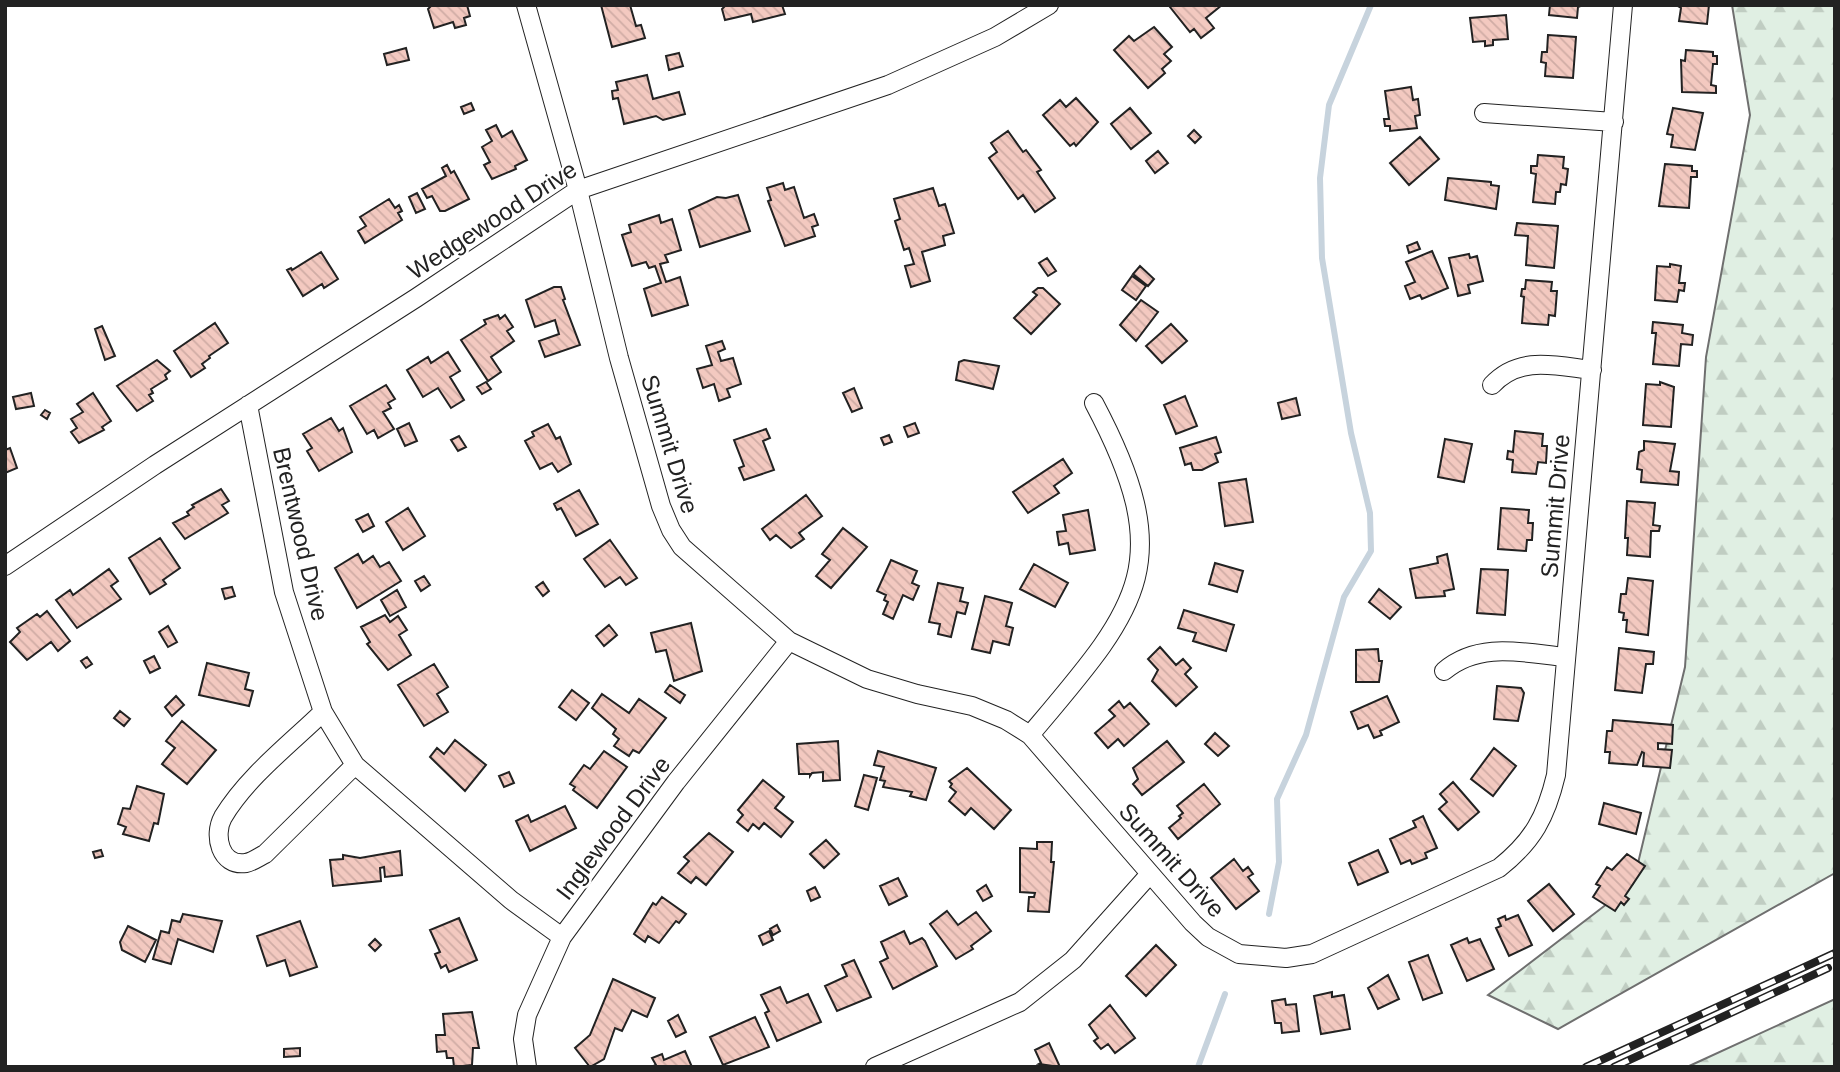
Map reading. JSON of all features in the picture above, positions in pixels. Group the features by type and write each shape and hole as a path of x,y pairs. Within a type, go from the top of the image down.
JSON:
{"street":[{"name":"Summit Drive","path":"526,5 661,506 682,547 789,641 867,679 917,695 972,706 1006,720 1030,736 1149,875 1208,937 1239,954 1258,958 1312,954 1469,884 1517,854 1548,809 1556,775 1623,5"},
{"name":"Wedgewood Drive","path":"5,566 578,190 888,86 995,37 1049,5"},
{"path":"1484,113 1614,122"},
{"path":"1492,385 1501,375 1529,363 1592,370"},
{"path":"1030,736 1122,617 1139,573 1142,530 1137,504 1124,464 1094,403"},
{"name":"Brentwood Drive","path":"248,405 284,592 323,712 355,765 511,900 562,937"},
{"name":"Inglewood Drive","path":"527,1067 523,1039 527,1015 562,937 676,782 789,641"},
{"path":"1444,671 1469,655 1489,650 1566,657"},
{"path":"323,712 263,769 223,818 217,834 224,855 233,863 247,863 265,854 355,765"},
{"path":"875,1067 1020,1002 1073,960 1149,875"}],"green space":[{"path":"1732,5 1835,5 1835,873 1558,1029 1488,995 1633,884 1685,667 1706,357 1750,115"},
{"path":"1835,999 1835,1067 1687,1067"}],"building":[{"path":"432,5 467,5 470,16 464,18 466,25 455,28 453,22 434,28 428,9"},
{"path":"601,5 630,5 636,26 641,25 645,38 612,47"},
{"path":"726,5 782,5 785,14 753,22 751,14 725,20 722,9"},
{"path":"1222,5 1206,18 1214,28 1201,38 1194,29 1190,32 1170,7"},
{"path":"1550,5 1583,5 1578,7 1577,18 1549,15"},
{"path":"1676,5 1709,5 1707,24 1679,21 1681,8"},
{"path":"1506,15 1508,39 1493,40 1493,45 1485,46 1485,41 1473,42 1470,18"},
{"path":"1154,27 1172,47 1164,54 1171,61 1162,69 1165,73 1148,88 1114,50 1129,36 1134,41"},
{"path":"1548,35 1576,37 1573,78 1545,76 1546,63 1541,62 1542,52 1547,52"},
{"path":"406,48 409,60 387,65 384,54"},
{"path":"1686,50 1713,52 1713,56 1717,56 1717,64 1713,64 1711,85 1716,86 1716,93 1682,92 1681,60 1685,61"},
{"path":"679,53 683,66 669,70 666,56"},
{"path":"647,75 653,99 679,92 685,114 663,120 656,116 624,124 618,98 613,99 612,91 618,90 616,82"},
{"path":"1411,87 1413,100 1418,99 1420,115 1415,116 1417,128 1390,131 1390,126 1385,126 1384,119 1389,119 1385,91"},
{"path":"1076,98 1098,122 1076,146 1074,143 1070,146 1043,115 1060,100 1066,107"},
{"path":"471,103 474,110 464,114 461,107"},
{"path":"1130,108 1151,133 1131,149 1111,124"},
{"path":"1673,108 1703,113 1695,150 1671,147 1673,135 1667,134"},
{"path":"496,125 502,137 512,131 527,160 515,166 516,169 492,179 484,165 490,162 482,147 492,141 486,130"},
{"path":"1194,130 1201,137 1195,143 1188,136"},
{"path":"1008,131 1023,152 1026,150 1041,170 1037,172 1055,198 1035,212 1023,195 1018,199 989,158 997,152 991,143"},
{"path":"1420,137 1439,159 1409,185 1390,163"},
{"path":"1158,151 1168,163 1155,173 1146,161"},
{"path":"1538,155 1564,157 1563,168 1568,169 1566,185 1561,184 1560,192 1556,192 1555,204 1533,202 1536,174 1531,173 1531,166 1537,166"},
{"path":"1665,164 1692,166 1692,171 1697,171 1697,177 1691,177 1689,208 1659,206"},
{"path":"447,165 451,173 454,171 469,199 440,211 432,196 427,198 422,189 446,176 442,168"},
{"path":"1448,178 1491,182 1491,185 1499,186 1496,209 1445,200"},
{"path":"783,183 785,190 794,187 804,218 814,214 818,225 812,227 815,236 785,246 768,201 771,200 767,188"},
{"path":"933,188 939,206 945,204 954,233 943,236 945,245 922,252 930,281 911,287 905,266 914,264 909,248 904,250 895,221 900,219 894,199"},
{"path":"417,193 425,209 416,213 409,197"},
{"path":"738,195 750,231 700,247 689,210 717,197"},
{"path":"389,199 395,208 399,205 402,211 398,213 402,220 365,243 358,231 366,226 360,217"},
{"path":"659,215 661,223 672,219 681,250 665,255 668,262 660,264 666,282 680,277 688,305 652,316 644,289 661,283 655,266 649,268 646,262 632,266 622,235 631,232 629,225"},
{"path":"1517,223 1558,226 1554,268 1526,265 1528,236 1515,235"},
{"path":"1417,242 1420,249 1409,253 1407,246"},
{"path":"1432,251 1448,288 1422,299 1420,295 1410,299 1405,286 1415,282 1406,262"},
{"path":"321,252 338,279 324,288 322,284 303,296 287,270 292,270"},
{"path":"1469,254 1470,258 1477,256 1483,281 1468,285 1470,293 1458,296 1449,258"},
{"path":"1047,258 1056,271 1048,276 1039,263"},
{"path":"1670,264 1681,266 1679,283 1685,283 1684,291 1679,290 1677,302 1655,300 1657,266 1670,267"},
{"path":"1140,266 1154,279 1148,286 1133,274"},
{"path":"1132,276 1146,286 1136,300 1122,290"},
{"path":"1526,280 1552,282 1551,291 1557,291 1555,316 1549,315 1548,325 1522,323 1524,297 1521,296"},
{"path":"554,287 561,287 565,299 563,300 580,345 545,357 539,341 559,334 555,320 535,327 526,300"},
{"path":"1043,288 1060,304 1031,334 1014,318 1037,295 1033,292"},
{"path":"1141,300 1158,312 1136,341 1120,325"},
{"path":"498,315 500,319 505,315 513,327 507,331 514,341 491,357 501,372 488,381 461,340 486,324 484,320"},
{"path":"1653,322 1683,325 1682,333 1693,335 1692,345 1681,344 1679,366 1653,364 1656,333 1652,333"},
{"path":"215,323 228,343 209,356 202,364 205,368 191,377 174,351"},
{"path":"1171,324 1187,341 1162,363 1146,346"},
{"path":"102,326 115,356 105,360 95,329"},
{"path":"722,341 725,349 718,352 721,361 733,358 741,384 727,389 730,397 719,401 714,384 703,388 697,369 712,365 706,346"},
{"path":"448,352 460,371 450,377 464,400 451,408 438,388 423,397 407,370 428,357 431,363"},
{"path":"157,360 170,371 165,375 167,379 151,389 153,393 149,395 153,401 137,411 117,386"},
{"path":"964,360 999,366 993,389 956,380 959,362"},
{"path":"486,382 491,389 482,394 477,387"},
{"path":"1660,382 1674,387 1671,427 1643,425 1646,384 1660,385"},
{"path":"386,385 395,399 388,403 391,408 383,412 394,429 378,438 374,430 367,434 350,406"},
{"path":"854,388 862,408 852,412 843,393"},
{"path":"31,393 34,406 16,409 13,397"},
{"path":"93,393 111,421 102,427 104,430 79,443 71,432 77,428 71,419 83,412 77,404"},
{"path":"1185,396 1197,426 1176,434 1164,405"},
{"path":"1296,398 1300,415 1282,419 1278,403"},
{"path":"45,410 50,413 47,419 41,415"},
{"path":"331,418 339,431 343,428 352,452 319,471 307,451 312,448 303,434"},
{"path":"409,423 417,441 405,446 397,429"},
{"path":"915,423 919,433 908,437 904,427"},
{"path":"548,424 556,439 560,437 571,464 558,472 552,463 540,469 525,441 534,436 532,432"},
{"path":"766,429 770,438 763,441 774,470 744,480 739,468 744,466 734,440"},
{"path":"1515,431 1543,434 1542,446 1547,446 1546,463 1538,462 1536,474 1512,472 1513,460 1507,459 1508,451 1513,452"},
{"path":"889,435 892,442 884,445 881,438"},
{"path":"459,436 466,447 458,451 451,440"},
{"path":"1216,437 1221,452 1215,454 1218,462 1202,470 1193,470 1191,463 1185,465 1180,448"},
{"path":"1445,439 1472,444 1464,482 1438,477"},
{"path":"1644,441 1675,444 1670,471 1679,472 1678,485 1641,482 1642,470 1637,469 1639,452 1644,450"},
{"path":"10,448 17,468 5,473 5,450"},
{"path":"1063,459 1072,473 1054,486 1059,493 1028,513 1013,492"},
{"path":"1246,479 1253,522 1225,526 1219,483"},
{"path":"221,489 229,501 222,505 228,513 185,539 173,523 189,515 187,512 194,507 192,505"},
{"path":"579,490 598,524 576,536 561,508 557,510 554,504"},
{"path":"806,495 822,516 799,533 804,539 791,548 776,535 770,540 762,529"},
{"path":"1627,501 1655,503 1653,525 1660,526 1659,531 1651,531 1650,557 1627,555"},
{"path":"408,508 425,536 403,550 386,522"},
{"path":"1501,508 1529,510 1528,523 1533,523 1532,540 1527,540 1526,551 1498,549"},
{"path":"1088,510 1095,550 1070,554 1068,543 1059,545 1057,532 1066,531 1063,515"},
{"path":"368,514 374,526 363,532 356,520"},
{"path":"843,528 867,547 831,588 816,576 830,560 822,554"},
{"path":"160,538 180,568 163,580 166,584 150,594 129,558"},
{"path":"610,540 637,578 626,585 620,577 605,587 584,559"},
{"path":"358,554 363,563 373,556 380,567 389,562 401,581 357,608 335,568"},
{"path":"1447,554 1454,589 1444,591 1445,596 1416,598 1410,569 1438,563 1437,557"},
{"path":"891,560 917,571 912,583 919,586 913,600 903,595 893,619 883,614 888,602 884,600 886,595 877,591"},
{"path":"1215,563 1243,571 1237,592 1209,584"},
{"path":"1034,564 1068,583 1055,607 1020,589"},
{"path":"109,569 118,581 111,586 121,599 77,628 56,600 70,590 73,595"},
{"path":"1481,569 1508,570 1505,615 1477,613"},
{"path":"424,576 430,585 421,591 415,581"},
{"path":"1628,578 1653,581 1648,635 1626,632 1627,620 1623,620 1624,613 1619,612 1621,594 1626,594"},
{"path":"543,582 549,591 543,596 536,587"},
{"path":"938,583 963,588 960,601 968,603 965,614 957,612 951,637 938,634 940,624 929,622"},
{"path":"232,587 235,596 225,599 222,589"},
{"path":"1379,589 1401,607 1390,619 1369,602"},
{"path":"397,590 406,607 390,616 381,600"},
{"path":"985,596 1012,603 1006,626 1013,628 1009,645 993,641 990,653 972,649"},
{"path":"1184,610 1234,625 1226,651 1193,641 1196,633 1178,628"},
{"path":"47,611 70,641 58,651 51,642 27,660 10,642 20,632 17,628 37,614 40,617"},
{"path":"385,615 390,622 398,616 407,630 399,635 411,655 388,670 367,644 370,642 361,627"},
{"path":"691,623 702,671 674,681 666,650 656,652 651,633"},
{"path":"609,625 617,635 604,646 596,636"},
{"path":"168,626 177,642 168,647 159,632"},
{"path":"1160,647 1176,665 1183,659 1191,668 1185,674 1197,687 1176,706 1152,681 1158,670 1148,659"},
{"path":"1619,648 1654,652 1653,664 1646,664 1642,693 1615,690"},
{"path":"1378,649 1379,661 1382,661 1379,682 1356,682 1356,650"},
{"path":"154,656 160,668 150,673 144,661"},
{"path":"87,657 92,664 86,668 81,661"},
{"path":"207,663 249,673 245,689 253,691 249,706 199,695"},
{"path":"434,664 448,687 437,694 448,712 424,726 398,685"},
{"path":"670,685 685,695 680,703 665,692"},
{"path":"1497,686 1521,688 1524,693 1518,721 1494,719"},
{"path":"572,690 589,703 576,720 559,707"},
{"path":"602,694 629,713 639,699 666,718 639,753 633,750 629,756 614,746 619,739 613,734 616,729 592,708"},
{"path":"176,696 184,705 172,716 165,707"},
{"path":"1387,696 1399,722 1380,731 1382,735 1374,738 1368,725 1358,729 1351,712"},
{"path":"1119,701 1124,708 1130,703 1149,724 1124,746 1118,739 1108,748 1095,733 1115,716 1109,710"},
{"path":"120,711 130,719 124,726 114,718"},
{"path":"1613,720 1673,725 1672,744 1658,743 1658,749 1672,750 1670,768 1643,766 1642,752 1637,765 1609,763 1610,752 1605,752 1607,731 1612,731"},
{"path":"182,721 216,750 187,784 162,764 175,748 166,741"},
{"path":"1215,733 1229,746 1218,756 1205,744"},
{"path":"455,740 486,765 465,791 430,757 437,748 444,754"},
{"path":"838,741 840,780 823,781 823,772 812,773 810,776 799,774 797,744"},
{"path":"1167,741 1184,762 1142,795 1133,784 1138,779 1133,768"},
{"path":"1494,748 1516,766 1493,796 1471,779"},
{"path":"604,751 627,767 597,808 573,790 575,787 570,784 584,765 590,769"},
{"path":"878,751 936,768 926,800 910,796 912,792 883,787 885,781 880,780 884,767 874,765"},
{"path":"967,768 1011,810 994,829 971,808 965,815 949,801 956,792 950,787 952,784 949,781"},
{"path":"509,772 514,783 504,787 499,776"},
{"path":"864,775 877,778 868,810 855,806"},
{"path":"763,780 784,797 775,808 793,822 781,837 764,823 759,829 753,824 748,831 737,822 743,815 738,810"},
{"path":"1453,782 1479,812 1458,830 1439,809 1447,802 1440,794"},
{"path":"1204,784 1220,804 1178,839 1169,828 1183,813 1177,806"},
{"path":"137,786 164,794 158,824 154,823 149,841 123,834 126,827 118,824 123,808 130,809"},
{"path":"1604,803 1641,813 1636,834 1599,824"},
{"path":"565,806 576,828 530,851 516,821 528,815 531,822"},
{"path":"1423,816 1437,848 1425,853 1427,858 1412,864 1410,860 1401,864 1390,839 1416,827 1413,821"},
{"path":"709,833 733,852 706,885 696,877 691,883 678,873 689,861 684,857"},
{"path":"826,840 839,854 824,868 810,854"},
{"path":"1037,842 1052,842 1051,862 1054,862 1049,912 1028,911 1029,897 1034,897 1035,893 1020,892 1020,848 1037,849"},
{"path":"101,850 103,856 95,858 93,852"},
{"path":"1378,850 1388,872 1358,885 1349,863"},
{"path":"400,851 402,875 385,877 384,867 380,868 381,881 333,886 330,860 343,859 343,855 360,858"},
{"path":"1627,854 1645,866 1625,896 1629,899 1624,905 1621,902 1615,911 1593,897 1600,886 1596,884 1607,867 1612,870"},
{"path":"1234,859 1243,871 1248,867 1253,874 1248,877 1259,891 1236,909 1211,878"},
{"path":"898,878 907,896 889,905 880,886"},
{"path":"1549,884 1574,914 1553,931 1528,901"},
{"path":"986,885 992,896 983,901 977,891"},
{"path":"815,887 820,897 811,901 807,891"},
{"path":"662,897 686,914 679,923 676,921 659,943 648,936 645,942 634,934 653,903 656,905"},
{"path":"947,911 958,925 976,912 991,931 971,946 973,949 956,959 930,924"},
{"path":"183,914 222,921 213,952 178,939 171,964 153,959 161,931 169,933 172,920 180,922"},
{"path":"1518,915 1532,945 1509,956 1496,928 1501,926 1498,919 1505,916 1506,920"},
{"path":"459,918 477,960 449,972 446,965 441,968 435,954 440,952 430,930"},
{"path":"300,921 317,967 290,976 285,960 267,966 257,936"},
{"path":"777,925 780,931 773,935 770,929"},
{"path":"128,926 156,940 145,962 122,950 120,942"},
{"path":"769,931 773,940 763,945 759,936"},
{"path":"904,931 910,944 922,938 925,941 937,966 893,989 880,962 888,958 881,942"},
{"path":"1467,938 1469,943 1480,939 1494,969 1467,981 1451,945"},
{"path":"375,939 381,945 375,951 369,945"},
{"path":"1156,945 1176,965 1146,996 1126,976"},
{"path":"1428,955 1442,993 1423,1000 1409,962"},
{"path":"854,960 871,997 837,1011 825,986 847,976 842,965"},
{"path":"1388,975 1399,999 1378,1009 1368,988"},
{"path":"613,979 655,998 647,1017 632,1010 622,1031 615,1028 604,1059 590,1067 575,1048 590,1035"},
{"path":"780,987 787,1003 808,994 821,1022 777,1041 765,1013 769,1011 761,995"},
{"path":"1332,992 1332,997 1344,995 1350,1029 1321,1034 1314,996"},
{"path":"1285,999 1286,1005 1296,1004 1299,1031 1282,1033 1281,1023 1275,1023 1272,1001"},
{"path":"1110,1005 1135,1038 1115,1053 1108,1044 1101,1049 1094,1041 1098,1038 1089,1025"},
{"path":"472,1012 479,1048 473,1048 472,1065 454,1067 453,1058 447,1058 446,1051 437,1052 436,1035 445,1035 443,1014"},
{"path":"678,1015 686,1032 676,1037 668,1021"},
{"path":"755,1017 769,1047 723,1065 710,1037"},
{"path":"1049,1043 1060,1067 1039,1064 1041,1063 1035,1050"},
{"path":"300,1048 300,1056 284,1057 284,1049"},
{"path":"685,1051 692,1067 651,1067 656,1065 652,1058 662,1054 664,1060"}],"waterway":[{"path":"1269,914 1279,862 1277,799 1306,735 1344,597 1371,551 1370,513 1351,433 1322,258 1320,178 1329,105 1371,5"},
{"path":"1198,1067 1225,994"}],"railway":[{"path":"1586,1067 1835,953"},
{"path":"1614,1067 1828,968"}]}
